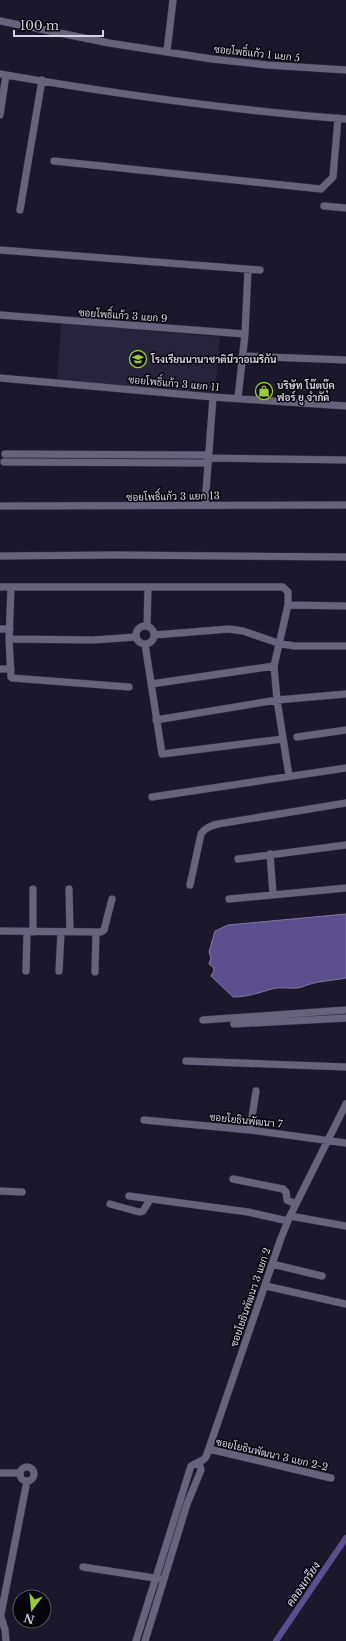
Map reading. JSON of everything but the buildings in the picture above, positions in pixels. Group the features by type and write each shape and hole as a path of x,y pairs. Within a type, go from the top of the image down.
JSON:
{"street":[{"path":"168,51 173,0"},
{"name":"ซอยโพธิ์แก้ว 1 แยก 5","path":"0,21 109,43 212,58 267,65 346,70"},
{"path":"0,115 3,75 174,101 269,113 342,118 333,177 321,189 54,160"},
{"path":"20,210 42,80"},
{"path":"324,206 346,208"},
{"path":"0,250 260,270"},
{"path":"238,398 248,270"},
{"name":"ซอยโพธิ์แก้ว 3 แยก 9","path":"0,315 244,334"},
{"path":"242,356 346,360"},
{"name":"ซอยโพธิ์แก้ว 3 แยก 11","path":"0,378 214,397 346,406"},
{"path":"205,505 214,397"},
{"path":"2,452 199,455 208,458 346,460"},
{"path":"2,452 6,458 2,463"},
{"path":"67,454 67,462"},
{"path":"169,455 169,463"},
{"path":"199,455 199,463"},
{"path":"2,463 199,463 208,458"},
{"name":"ซอยโพธิ์แก้ว 3 แยก 13","path":"0,506 346,505"},
{"path":"0,556 117,555 346,557"},
{"path":"0,587 283,587 288,592 288,605 278,643 274,666 277,700 289,776"},
{"path":"10,588 9,639 11,677 14,679 129,687"},
{"path":"147,626 148,588"},
{"path":"288,605 346,606"},
{"path":"147,626 153,631 154,635 152,641 145,644 139,642 136,637 136,632 140,628 147,626"},
{"path":"0,629 10,629"},
{"path":"154,635 229,629 243,630 278,643 294,646 346,646"},
{"path":"9,639 94,640 136,637"},
{"path":"145,644 160,751 163,754 283,740"},
{"path":"151,684 274,666"},
{"path":"0,669 11,669"},
{"path":"156,720 277,700 346,694"},
{"path":"297,737 346,730"},
{"path":"152,797 346,768"},
{"path":"190,885 201,834 208,827 218,824 346,803"},
{"path":"238,859 346,845"},
{"path":"270,854 273,894"},
{"path":"229,899 346,888"},
{"path":"26,970 33,889"},
{"path":"69,889 70,932"},
{"path":"0,932 102,932 104,930 112,899"},
{"path":"59,971 61,932"},
{"path":"95,972 96,932"},
{"path":"204,1020 346,1010"},
{"path":"234,1024 346,1018"},
{"path":"186,1061 346,1067"},
{"path":"250,1130 256,1091"},
{"name":"ซอยโยธินพัฒนา 3 แยก 2","path":"136,1641 191,1466 203,1460 209,1449 289,1218 346,1104"},
{"name":"ซอยโยธินพัฒนา 7","path":"144,1120 250,1130 346,1143"},
{"path":"233,1178 283,1189 288,1200 296,1204"},
{"path":"0,1191 22,1192"},
{"path":"129,1196 346,1226"},
{"path":"110,1204 139,1212 143,1211 148,1203"},
{"path":"272,1264 322,1276"},
{"path":"266,1286 346,1304"},
{"name":"ซอยโยธินพัฒนา 3 แยก 2-2","path":"209,1449 331,1478"},
{"path":"145,1641 188,1504 201,1470 199,1462"},
{"path":"29,1467 34,1471 34,1477 30,1481 27,1481 22,1479 20,1473 23,1468 29,1467"},
{"path":"0,1473 20,1473"},
{"path":"6,1641 5,1630 1,1618 27,1481"},
{"path":"83,1567 165,1579"}],"shaded area":[{"name":"โรงเรียนนานาชาตินีวาอเมริกัน","path":"61,323 220,337 215,395 57,381"},
{"path":"346,914 346,978 318,982 299,988 276,988 248,996 233,997 211,976 214,971 213,967 209,964 211,958 209,952 215,931 228,925"}],"waterway":[{"name":"คลองเกรียง","path":"276,1641 346,1538"}],"place":[{"name":"โรงเรียนนานาชาตินีวาอเมริกัน","path":"138,359"},
{"name":"บริษัท โน๊ตบุ๊ค ฟอร์ ยู จำกัด","path":"264,391"}]}
